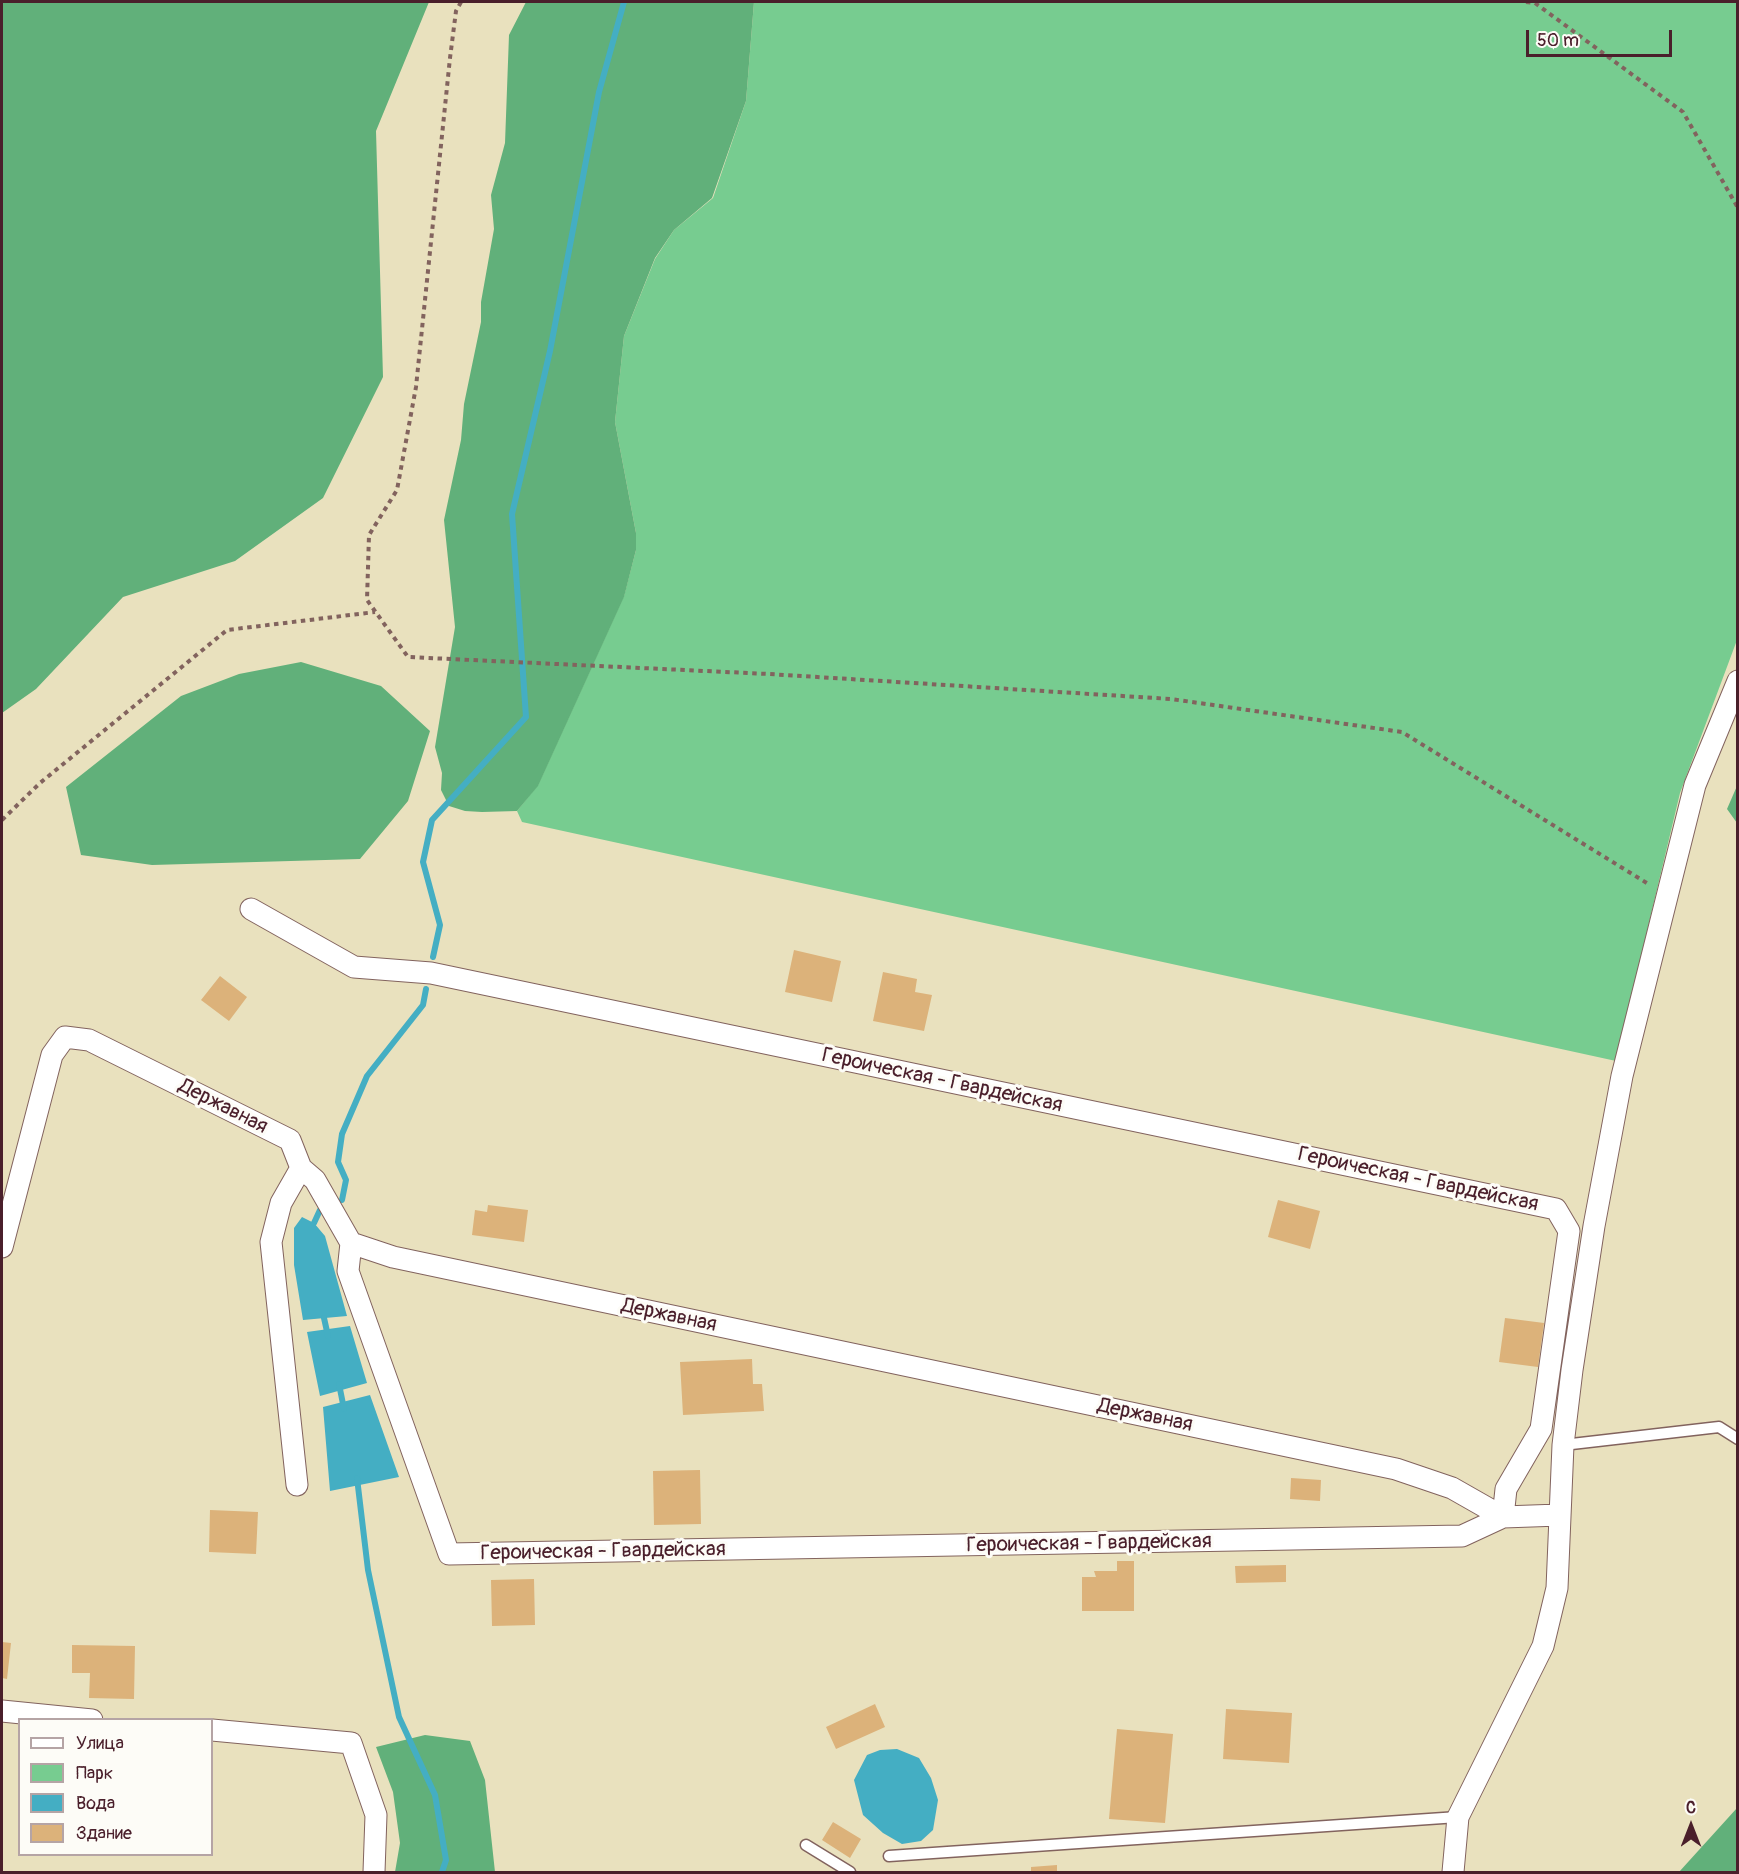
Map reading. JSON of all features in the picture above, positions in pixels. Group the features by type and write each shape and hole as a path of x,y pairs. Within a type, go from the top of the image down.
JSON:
{"street":[{"path":"1453,1872 1458,1817 1543,1646 1557,1588 1563,1445 1592,1237 1620,1088 1695,785 1737,681"},
{"name":"Героическая - Гвардейская","path":"251,909 354,967 431,973 1556,1209 1569,1231 1541,1429 1506,1489 1503,1517 1462,1536 449,1554 348,1271 351,1242"},
{"name":"Державная","path":"2,1248 52,1055 65,1037 89,1040 290,1140 301,1168 315,1180 351,1242 404,1260 1396,1469 1452,1488 1503,1517"},
{"path":"297,1485 271,1242 281,1203 301,1168"},
{"path":"1503,1517 1560,1515"},
{"path":"2,1711 81,1718"},
{"path":"213,1730 351,1743 376,1815 374,1872"}],"lane":[{"path":"1563,1445 1719,1427 1737,1439"},
{"path":"889,1856 1458,1817"},
{"path":"806,1845 850,1872"}],"path":[{"path":"461,2 456,10 450,58 416,387 397,490 369,535 367,600 408,657 769,674 1171,699 1402,732 1668,895"},
{"path":"1526,2 1535,3 1683,112 1737,208"},
{"path":"2,820 40,783 227,630 376,612"}],"green space":[{"path":"2,2 429,2 376,131 383,377 323,498 235,561 123,597 36,689 2,713"},
{"path":"526,2 754,2 746,101 712,198 674,230 655,258 624,336 615,422 636,533 636,550 624,597 538,786 517,811 465,811 449,806 441,790 442,773 435,747 455,627 444,520 461,440 464,404 481,322 481,302 494,229 491,195 505,143 509,35"},
{"path":"754,2 1737,2 1737,640 1680,793 1616,1061 522,822 517,811 538,785 624,596 636,550 636,533 615,422 624,336 655,259 674,230 713,198 746,101"},
{"path":"301,662 381,686 430,731 408,801 360,859 152,865 81,855 66,787 181,696 239,674"},
{"path":"1737,786 1738,823 1727,809"},
{"path":"425,1735 470,1741 485,1780 495,1872 395,1872 400,1843 393,1792 376,1747"},
{"path":"1737,1808 1737,1872 1679,1872"}],"water":[{"path":"302,1217 314,1223 325,1236 347,1316 303,1320 294,1265 294,1228"},
{"path":"350,1326 367,1383 320,1396 307,1332"},
{"path":"370,1395 399,1477 330,1491 323,1407"},
{"path":"897,1749 919,1758 931,1778 938,1800 933,1830 921,1841 902,1844 883,1833 863,1815 854,1780 867,1755 880,1750"}],"building":[{"path":"794,950 841,961 832,1002 785,992"},
{"path":"883,972 917,979 915,992 932,995 924,1031 873,1021"},
{"path":"220,976 247,997 229,1021 201,1000"},
{"path":"1278,1200 1320,1211 1310,1249 1268,1237"},
{"path":"488,1205 528,1210 524,1242 472,1235 475,1210 487,1212"},
{"path":"1505,1318 1544,1323 1538,1367 1499,1362"},
{"path":"752,1359 753,1384 762,1384 764,1411 683,1415 680,1362"},
{"path":"700,1470 701,1524 654,1525 653,1471"},
{"path":"1291,1478 1321,1480 1320,1501 1290,1499"},
{"path":"210,1510 258,1512 256,1554 209,1552"},
{"path":"1117,1561 1134,1561 1134,1611 1082,1611 1082,1577 1096,1577 1094,1571 1117,1571"},
{"path":"1286,1565 1286,1582 1236,1583 1235,1566"},
{"path":"534,1579 535,1625 492,1626 491,1580"},
{"path":"2,1642 11,1643 7,1679 2,1678"},
{"path":"72,1645 135,1646 134,1699 89,1698 90,1673 72,1673"},
{"path":"875,1704 885,1727 836,1749 826,1727"},
{"path":"1226,1709 1292,1713 1289,1763 1223,1759"},
{"path":"1117,1729 1173,1734 1165,1823 1109,1819"},
{"path":"833,1822 861,1839 850,1858 822,1840"},
{"path":"1057,1865 1057,1872 1031,1872 1031,1867"}],"waterway":[{"path":"433,957 440,925 423,862 432,820 526,717 512,514 550,351 599,92 624,2"},
{"path":"342,1200 346,1180 338,1162 342,1134 367,1076 423,1005 426,989"},
{"path":"314,1223 320,1210"},
{"path":"324,1318 328,1336"},
{"path":"339,1384 344,1409"},
{"path":"357,1478 368,1570 399,1717 435,1795 446,1860 442,1872"}]}
